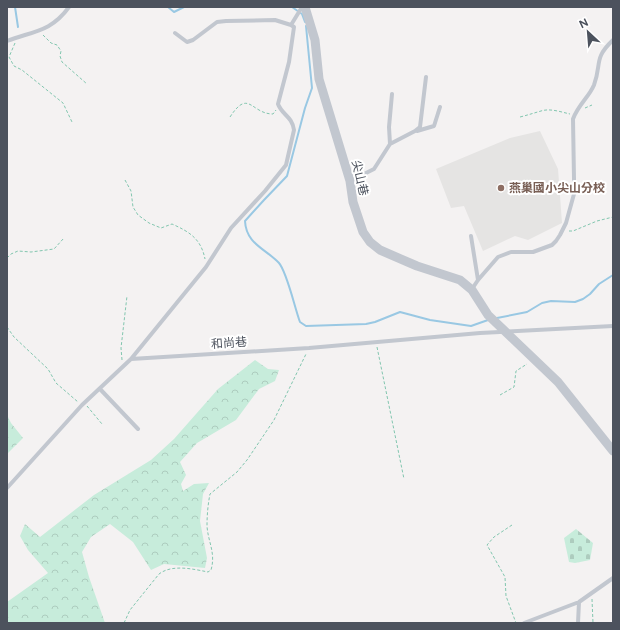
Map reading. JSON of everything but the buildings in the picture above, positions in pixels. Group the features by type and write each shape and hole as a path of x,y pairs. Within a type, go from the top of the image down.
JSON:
{"street":[{"name":"尖山巷","path":"303,7 315,40 319,78 350,181 353,202 363,232 370,242 380,250 460,280 472,290 493,319 558,382 613,451"}],"lane":[{"path":"7,41 41,30 57,21 69,7"},
{"path":"291,25 303,7"},
{"path":"7,488 83,404 100,390 131,359 206,267 231,228 265,191 286,165 294,130 289,117 278,104 289,62 294,27 275,20 217,22 193,40 187,42 175,33"},
{"path":"472,290 478,280 498,257 511,252 533,252 552,245 556,241 566,223 574,194 572,126 574,115 579,105 594,86 599,58 603,50 613,40"},
{"path":"416,131 420,127 426,77"},
{"path":"350,181 374,169 390,144 392,94"},
{"path":"390,144 416,131 434,126 440,107"},
{"path":"472,236 478,280"},
{"name":"和尚巷","path":"131,359 309,348 506,332 613,326"},
{"path":"100,390 138,428"},
{"path":"524,623 578,602 613,578"},
{"path":"578,602 578,623"}],"path":[{"path":"41,30 51,43 57,45 61,51 60,56 62,62 87,84"},
{"path":"17,37 9,57 14,66 22,70 63,103 72,122"},
{"path":"230,117 242,103 248,103 268,114 272,114 279,107"},
{"path":"520,117 543,110 574,115"},
{"path":"125,180 130,191 132,207 138,215 149,223 161,228 172,224 185,230 199,242 206,267"},
{"path":"562,230 573,231 597,221 613,217"},
{"path":"7,258 11,254 18,252 54,249 64,238"},
{"path":"124,366 120,358 126,296"},
{"path":"7,327 14,337 48,369 56,384 83,404 102,424"},
{"path":"376,342 404,479"},
{"path":"124,623 130,610 159,574 165,570 174,568 208,572 211,570 213,556 207,527 210,494 237,472 274,420 309,348"},
{"path":"500,395 514,387 516,371 535,360"},
{"path":"512,525 494,537 488,545 505,577 506,596 516,623"},
{"path":"592,592 593,623"}],"shaded area":[{"name":"燕巢國小尖山分校","path":"540,131 558,169 562,223 528,240 515,236 483,251 464,206 451,208 436,169 510,138"}],"green space":[{"path":"255,360 268,369 279,370 275,381 259,389 236,420 197,443 180,462 186,475 181,484 183,491 194,484 209,483 203,494 200,521 207,558 205,568 164,564 151,570 133,542 110,524 91,537 82,552 105,623 7,623 7,602 48,573 28,550 20,536 25,524 40,537 94,495 151,460 174,439 218,389"},
{"path":"7,415 11,423 23,438 7,454"},
{"path":"576,529 593,543 590,560 575,563 569,562 564,538"}],"waterway":[{"path":"15,7 18,27"},
{"path":"168,7 174,12 184,7"},
{"path":"292,7 302,14 305,22"},
{"path":"306,26 312,88 305,108 287,176 245,221 246,229 253,241 274,258 282,268 288,282 300,322 306,326 366,324 400,312 430,320 471,326 488,320"},
{"path":"497,318 527,312 542,303 551,301 575,302 583,299 599,284 613,275"}],"place":[{"name":"燕巢國小尖山分校","path":"501,188"}]}
